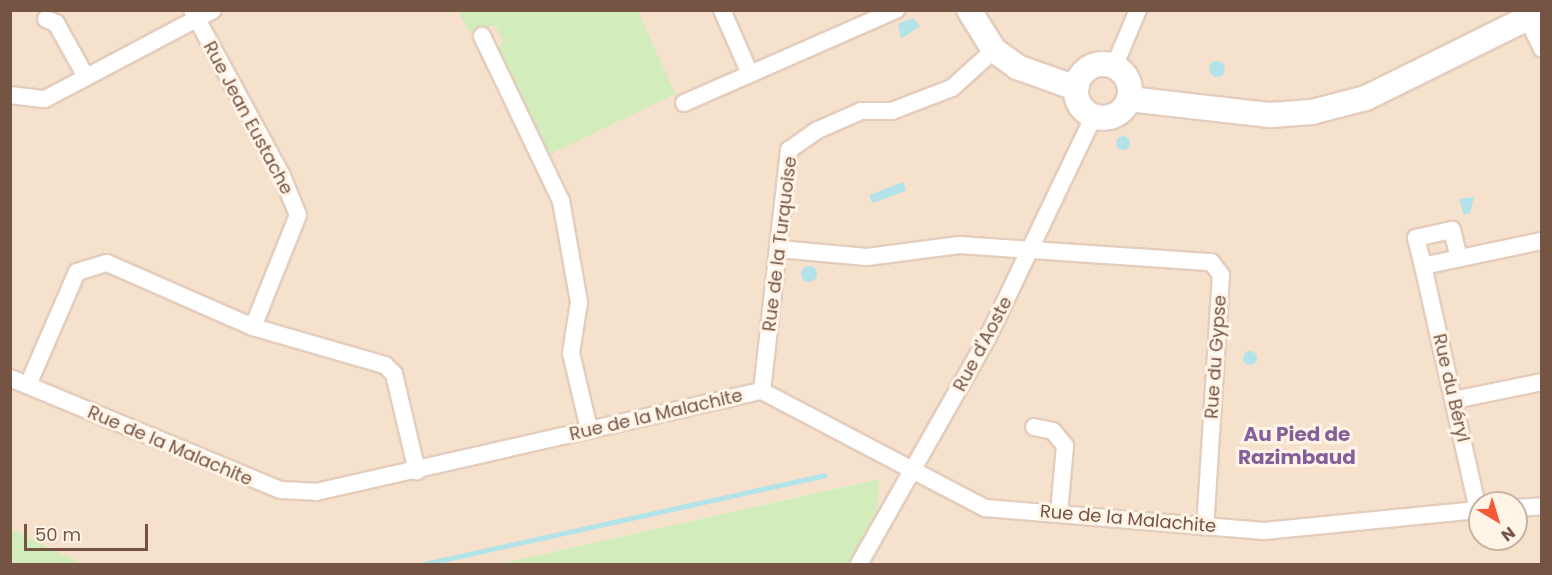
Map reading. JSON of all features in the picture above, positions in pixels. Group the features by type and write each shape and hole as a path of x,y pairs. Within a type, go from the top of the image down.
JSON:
{"street":[{"path":"10,95 45,99 194,15 213,10"},
{"path":"722,10 750,74"},
{"path":"684,103 896,10"},
{"path":"969,10 994,50 1025,71 1076,88"},
{"path":"1114,67 1138,10"},
{"name":"Rue Jean Eustache","path":"194,15 282,176 298,215 254,327"},
{"path":"1129,99 1270,115 1312,112 1366,98 1535,16 1542,49"},
{"path":"46,19 56,23 86,77"},
{"path":"482,36 561,201 579,302 571,353 589,429"},
{"name":"Rue de la Turquoise","path":"762,391 789,150 818,130 861,111 892,111 952,88 994,50"},
{"path":"1090,67 1114,67 1129,84 1129,99 1111,117 1094,116 1080,105 1076,88 1090,67"},
{"name":"Rue d'Aoste","path":"859,564 912,473 1033,249 1094,116"},
{"name":"Rue du Béryl","path":"1459,258 1452,230 1416,238 1475,491"},
{"path":"1423,266 1542,241"},
{"name":"Rue du Gypse","path":"779,249 867,257 959,245 1211,262 1221,275 1205,526"},
{"path":"28,385 77,272 89,265 107,263 254,327 385,365 394,374 417,471"},
{"name":"Rue de la Malachite","path":"10,378 281,490 316,492 417,471 589,429 762,391 912,473 985,508 1264,531 1468,511"},
{"path":"1454,400 1542,382"},
{"path":"1034,427 1053,431 1065,446 1059,513"}],"shaded area":[{"path":"10,11 1541,11 1541,564 873,564 878,479 499,564 83,564 11,529"}],"green space":[{"path":"458,11 638,11 675,94 550,154 496,51 503,40 495,25 470,33"},
{"path":"879,479 873,564 499,564"},
{"path":"11,529 83,564 11,564"}],"water":[{"path":"913,18 920,26 901,39 898,24"},
{"path":"1217,61 1223,63 1225,69 1223,75 1217,77 1211,75 1209,69 1211,63"},
{"path":"1123,136 1128,138 1130,143 1128,148 1123,150 1118,148 1116,143 1118,138"},
{"path":"903,182 906,190 873,203 869,195"},
{"path":"1474,197 1470,213 1464,215 1459,199"},
{"path":"809,266 815,268 817,274 815,280 809,282 803,280 801,274 803,268"},
{"path":"1250,351 1255,353 1257,358 1255,363 1250,365 1245,363 1243,358 1245,353"}],"waterway":[{"path":"424,564 824,475"}],"district":[{"name":"Au Pied de Razimbaud","path":"1297,446"}]}
